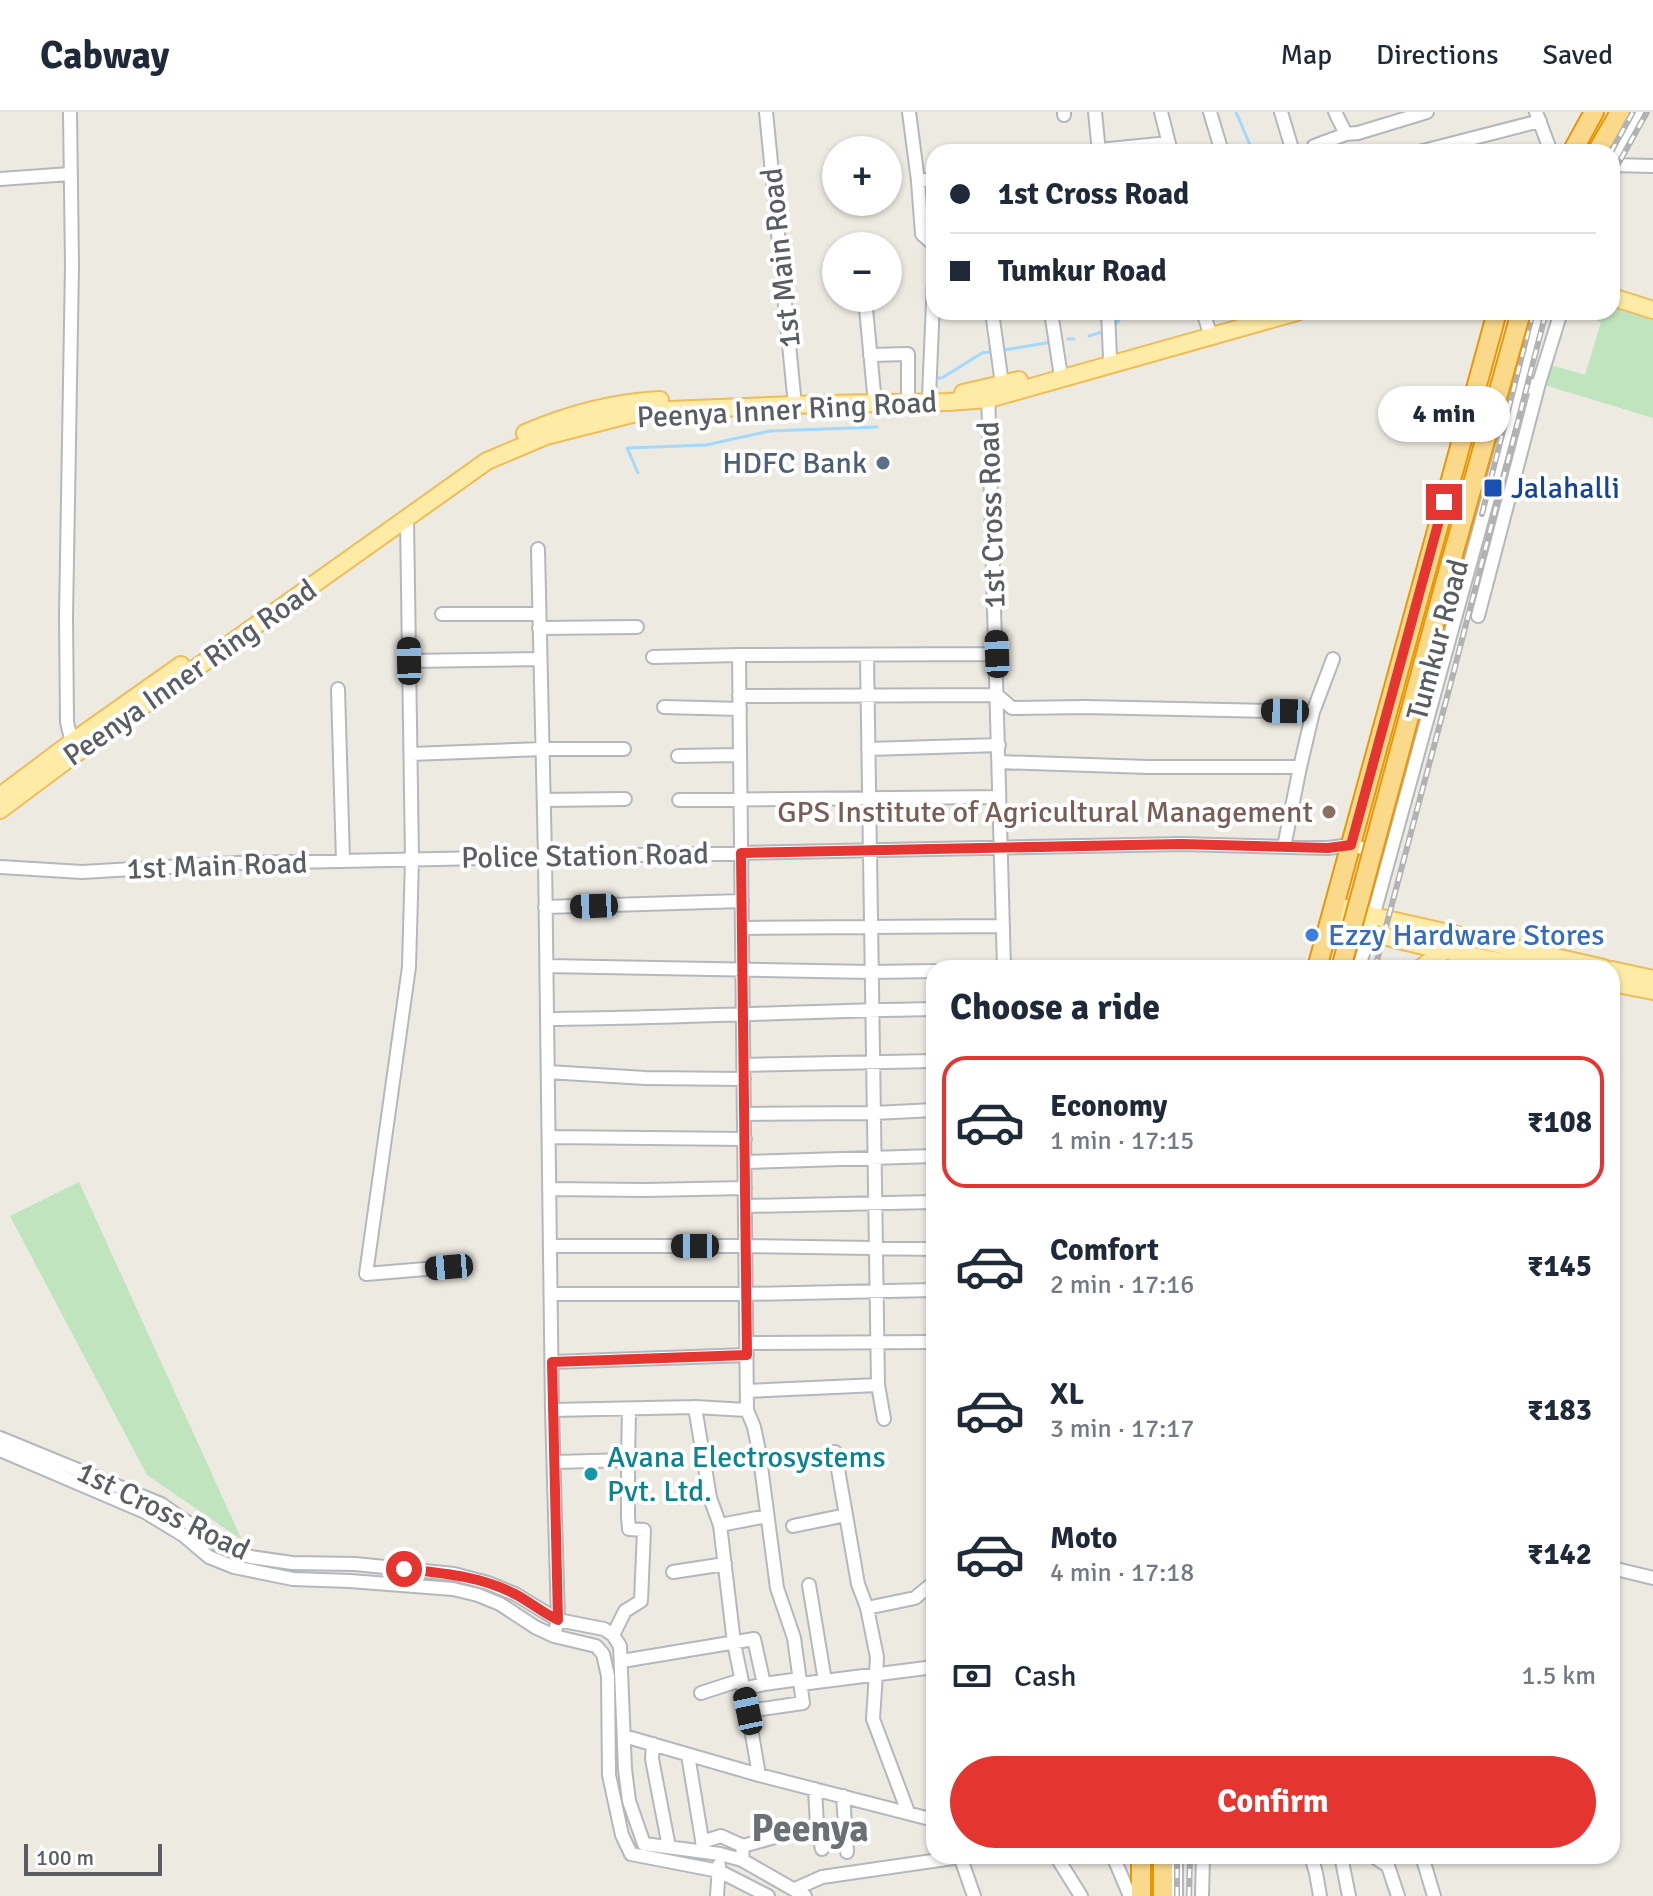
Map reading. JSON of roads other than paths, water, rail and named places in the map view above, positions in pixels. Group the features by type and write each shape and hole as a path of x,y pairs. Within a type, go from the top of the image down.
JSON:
{"highway":[{"path":"1576,144 1594,112"},
{"path":"1589,144 1606,112"},
{"path":"1602,144 1620,112"},
{"path":"1609,144 1626,112"},
{"name":"Tumkur Road","path":"1317,960 1497,320"},
{"path":"1331,960 1461,478 1498,320"},
{"path":"1343,960 1519,320"},
{"name":"Tumkur Road","path":"1351,960 1366,923 1380,853 1527,320"},
{"path":"1141,1864 1141,1896"},
{"path":"1151,1864 1151,1896"},
{"path":"1163,1864 1163,1896"},
{"path":"1173,1864 1173,1896"}],"main road":[{"path":"1620,300 1653,310"},
{"name":"Peenya Inner Ring Road","path":"0,796 407,519 487,461 546,436 644,411 874,393 929,396 993,390 1239,320"},
{"name":"Peenya Inner Ring Road","path":"0,810 80,743 486,449 548,423 632,401 948,402 1266,320"},
{"path":"1332,913 1508,960"},
{"path":"1429,960 1447,942"},
{"path":"1447,942 1556,960"},
{"path":"1620,972 1653,979"},
{"path":"1620,985 1653,991"}],"street":[{"path":"70,112 72,265 67,722 80,743"},
{"name":"1st Main Road","path":"766,112 795,400"},
{"path":"909,112 922,234 926,237"},
{"path":"1095,112 1098,144"},
{"path":"1161,112 1169,144"},
{"path":"1210,112 1220,144"},
{"path":"1281,112 1291,144"},
{"path":"1335,112 1346,134"},
{"path":"1325,144 1346,134 1358,133 1387,118 1427,112"},
{"path":"1570,144 1588,112"},
{"path":"1620,145 1638,112 1653,113"},
{"path":"1445,144 1538,116 1548,144"},
{"path":"1620,165 1653,166"},
{"path":"0,179 70,174"},
{"path":"918,181 926,180"},
{"path":"866,312 874,393"},
{"path":"929,396 932,320"},
{"name":"1st Cross Road","path":"992,320 1004,960"},
{"path":"1052,320 1060,370"},
{"path":"1206,320 1209,330"},
{"path":"1360,960 1366,923 1537,320"},
{"path":"1478,616 1559,320"},
{"path":"1108,324 1110,358"},
{"path":"870,355 908,354 908,395"},
{"path":"1517,386 1526,388 1539,383"},
{"path":"407,519 412,859 409,967 366,1274 449,1267"},
{"path":"538,549 558,1620 554,1636"},
{"path":"442,614 539,614"},
{"path":"539,628 637,627"},
{"path":"653,657 997,654"},
{"path":"739,655 747,1410 759,1451 777,1588 794,1638 803,1703 748,1711"},
{"path":"867,656 877,1343 878,1385 884,1419"},
{"path":"409,661 540,659"},
{"path":"1284,847 1313,712 1333,659"},
{"path":"338,689 343,861"},
{"path":"664,707 868,696 997,695 1012,708 1313,712"},
{"path":"868,749 999,745"},
{"path":"411,754 624,749"},
{"path":"678,756 740,755"},
{"path":"999,762 1148,767 1300,767"},
{"path":"679,800 999,797"},
{"path":"544,800 625,799"},
{"name":"Police Station Road","path":"412,859 1181,844 1328,848 1348,845 1380,853"},
{"path":"1316,960 1348,845"},
{"name":"1st Main Road","path":"0,867 82,872 236,863 412,859"},
{"name":"1st Main Road","path":"0,874 11,874 21,869"},
{"path":"545,907 742,901"},
{"path":"743,928 1003,926"},
{"path":"547,966 926,971"},
{"path":"548,1019 926,1009"},
{"path":"548,1072 645,1078 926,1061"},
{"path":"744,1114 926,1110"},
{"path":"549,1137 745,1139"},
{"path":"745,1162 926,1156"},
{"path":"550,1189 745,1188"},
{"path":"746,1206 926,1202"},
{"path":"550,1246 926,1249"},
{"path":"551,1294 926,1290"},
{"path":"552,1362 747,1349 926,1342"},
{"path":"747,1391 878,1385"},
{"path":"552,1410 695,1407 747,1410"},
{"path":"695,1407 710,1498 720,1525 734,1643 759,1775"},
{"path":"629,1409 628,1517 629,1529 644,1530 641,1601 625,1611 613,1635 620,1646 622,1661 629,1801 644,1844 703,1847 742,1860 800,1893 822,1877 926,1861"},
{"name":"1st Cross Road","path":"0,1438 161,1504 226,1549 251,1557 292,1563 355,1564 454,1574 515,1594 558,1620 604,1629 613,1635"},
{"path":"0,1450 145,1512 183,1535 209,1557 234,1567 293,1579 453,1589 500,1604 554,1636 596,1646 603,1654 608,1676 609,1775 622,1835 631,1854 719,1871 768,1896"},
{"path":"835,1452 858,1584 867,1608 877,1657 873,1719 908,1812"},
{"path":"555,1462 628,1460"},
{"path":"793,1526 846,1515"},
{"path":"720,1525 767,1516"},
{"path":"673,1572 725,1564"},
{"path":"1620,1570 1653,1578"},
{"path":"809,1585 825,1681"},
{"path":"867,1608 915,1598 926,1589"},
{"path":"622,1661 754,1639 764,1684"},
{"path":"701,1693 742,1685 825,1681 926,1668"},
{"path":"624,1736 759,1775 926,1818"},
{"path":"653,1744 652,1759 669,1847"},
{"path":"688,1755 703,1847"},
{"path":"815,1789 822,1849"},
{"path":"843,1796 847,1852"},
{"path":"703,1847 721,1836 743,1846 817,1825"},
{"path":"742,1860 743,1846"},
{"path":"717,1896 720,1854"},
{"path":"963,1864 974,1896"},
{"path":"1061,1864 1081,1896"},
{"path":"1117,1864 1132,1896"},
{"path":"1132,1896 1133,1864"},
{"path":"1202,1896 1203,1864"},
{"path":"1313,1864 1320,1896"},
{"path":"1343,1864 1349,1896"},
{"path":"1385,1864 1398,1896"},
{"path":"1424,1864 1434,1896"}],"waterway":[{"path":"1236,112 1250,144"},
{"path":"1114,326 1119,320"},
{"path":"1089,336 1105,331"},
{"path":"1068,339 1074,339"},
{"path":"1004,350 1052,342"},
{"path":"935,378 942,378 982,353 990,352"},
{"path":"638,473 627,448 706,445 770,431 877,427"}],"railway":[{"path":"1615,144 1633,112"},
{"path":"1620,161 1647,112"},
{"path":"1482,514 1531,320"},
{"path":"1377,960 1544,320"},
{"path":"1177,1864 1177,1896"},
{"path":"1189,1896 1190,1864"}],"place":[{"name":"HDFC Bank","path":"883,463"},
{"name":"Jalahalli","path":"1493,488"},
{"name":"GPS Institute of Agricultural Management","path":"1329,812"},
{"name":"Ezzy Hardware Stores","path":"1312,935"},
{"name":"Avana Electrosystems Pvt. Ltd.","path":"591,1474"}],"district":[{"name":"Peenya","path":"810,1828"}]}
